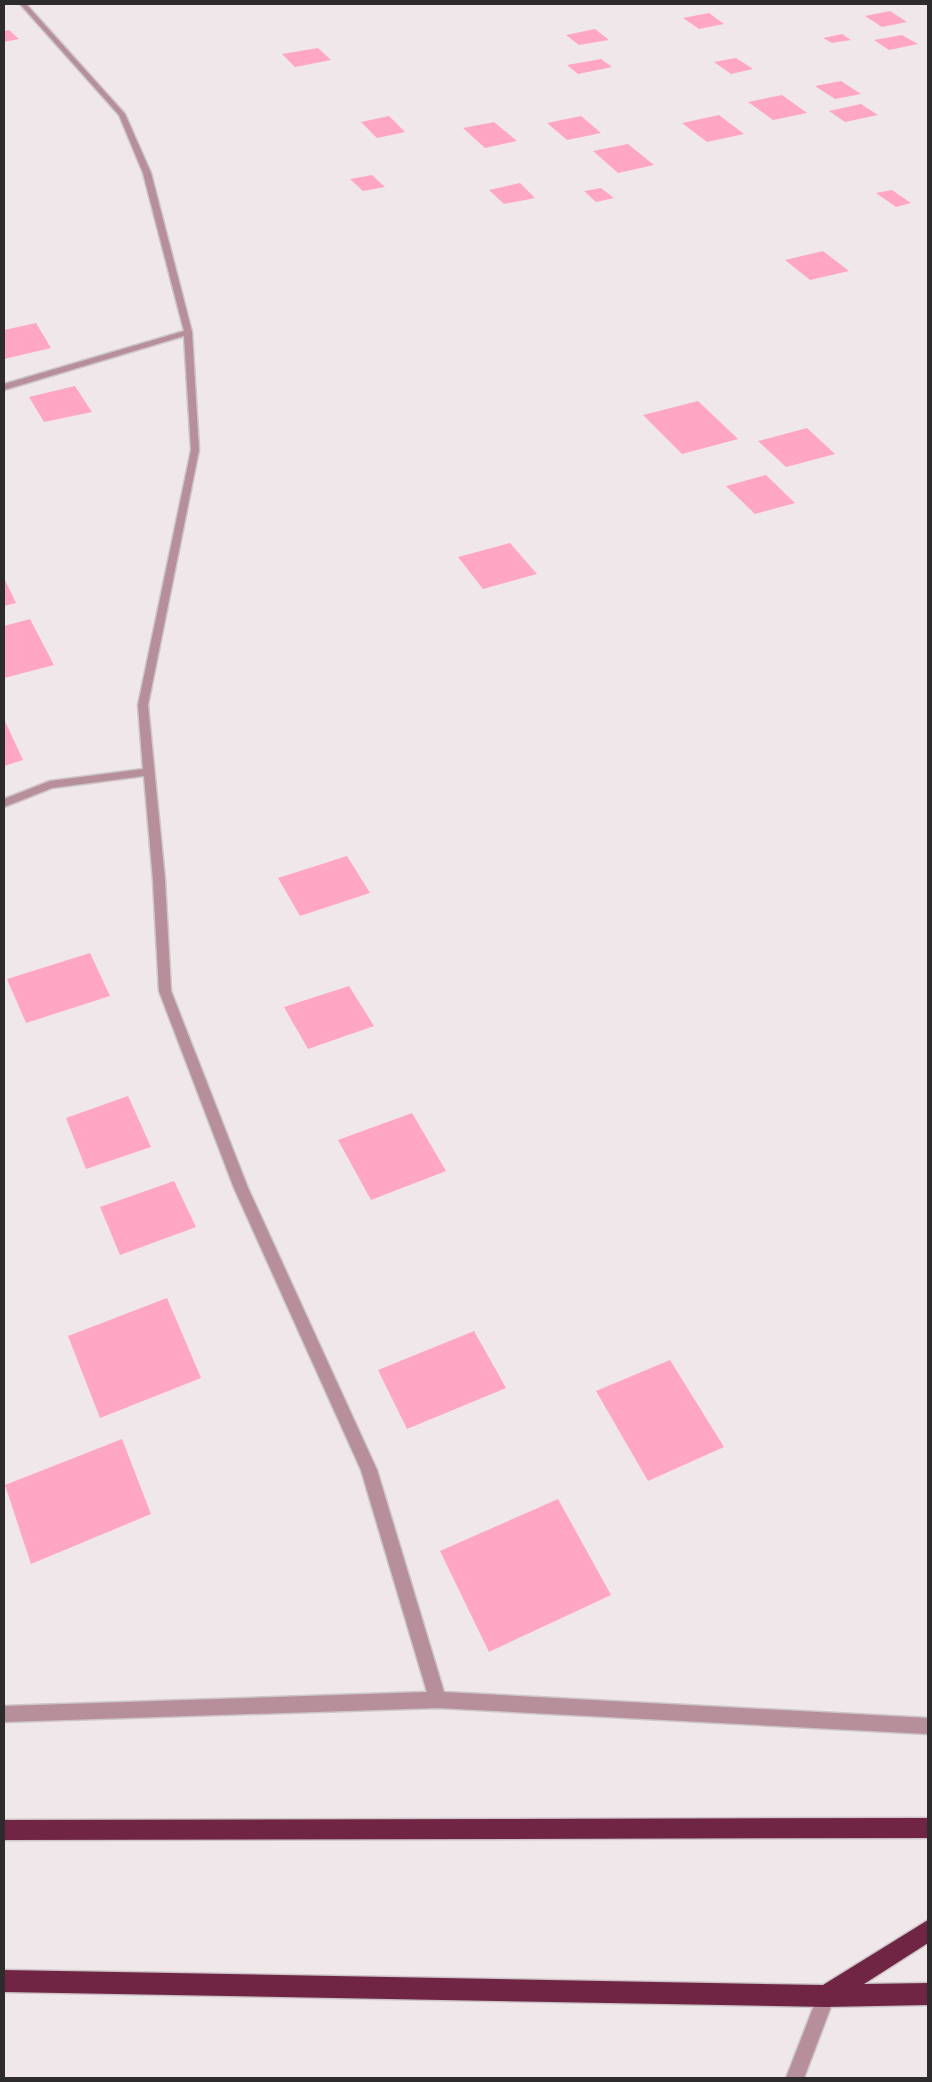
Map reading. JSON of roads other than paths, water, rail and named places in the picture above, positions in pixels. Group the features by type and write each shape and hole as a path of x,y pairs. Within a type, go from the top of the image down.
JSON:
{"highway":[{"path":"4,1830 928,1828"},
{"path":"826,1996 928,1931"},
{"path":"4,1982 826,1996 928,1994"}],"street":[{"path":"23,4 122,114 147,173 188,332 195,450 143,705 159,880 164,991 241,1188 369,1470 438,1700"},
{"path":"4,387 188,332"},
{"path":"4,803 50,785 149,772"},
{"path":"4,1714 438,1700 928,1726"},
{"path":"795,2078 826,1996"}]}
